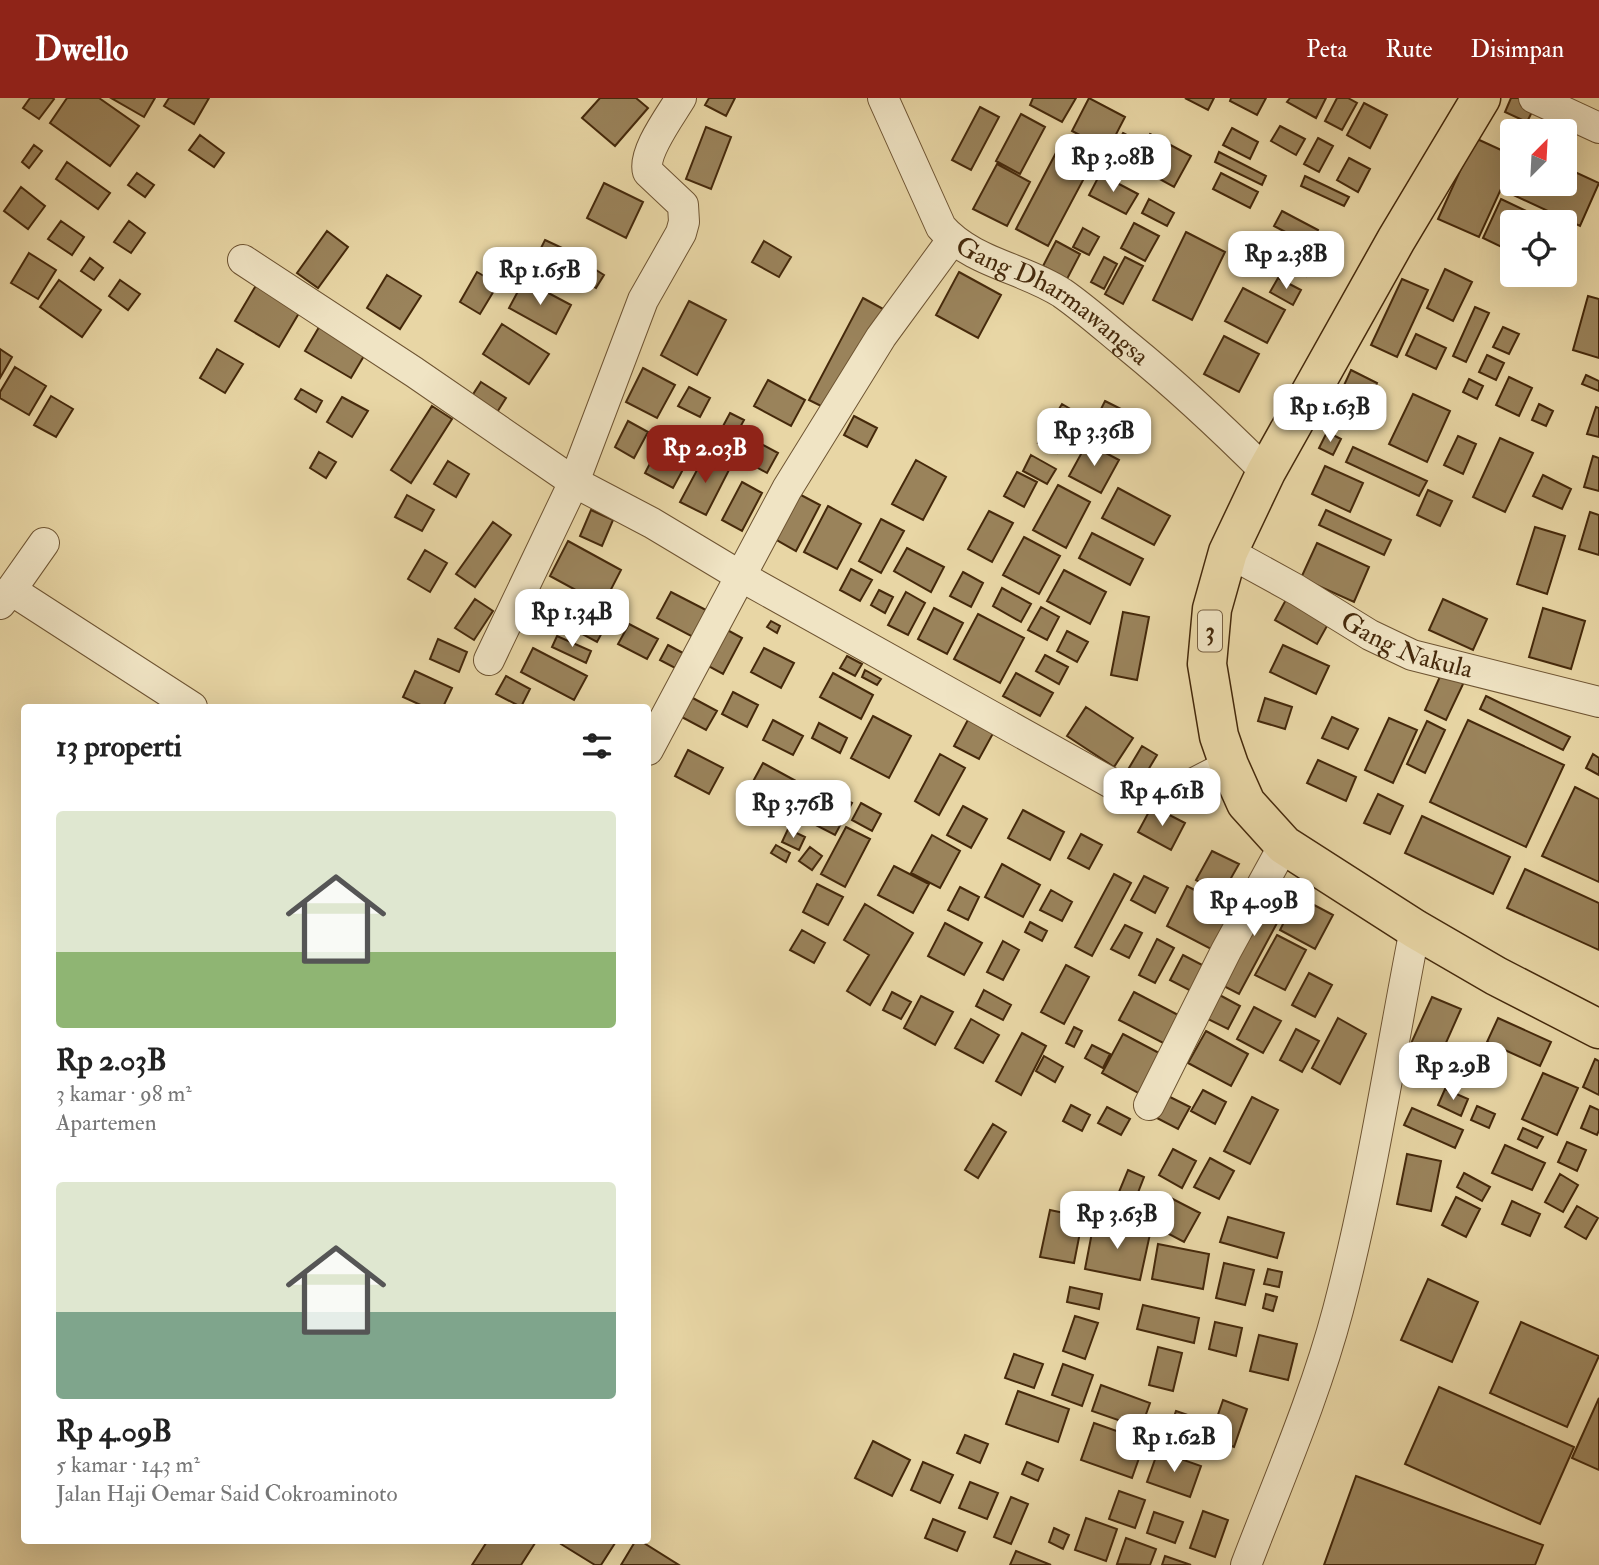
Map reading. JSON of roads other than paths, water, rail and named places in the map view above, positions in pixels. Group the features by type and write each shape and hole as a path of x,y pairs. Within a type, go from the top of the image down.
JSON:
{"highway":[{"name":"3","path":"1481,98 1396,240 1266,472 1228,552 1212,609 1207,664 1219,736 1229,765 1246,803 1284,845 1415,929 1496,976 1599,1029"}],"street":[{"path":"489,660 574,481 643,300 681,233 684,222 683,205 646,167 651,150 681,98"},
{"name":"Gang Dharmawangsa","path":"883,98 941,227 952,240 1010,269 1034,277 1084,309 1174,383 1266,472"},
{"path":"1534,98 1599,128"},
{"path":"651,744 787,489 881,337 952,240"},
{"path":"243,260 574,481 1138,798 1165,798 1229,765"},
{"path":"44,543 6,597 187,704"},
{"name":"Gang Nakula","path":"1228,552 1370,635 1412,655 1599,702"},
{"path":"1149,1105 1226,951 1284,845"},
{"path":"1246,1565 1311,1394 1338,1312 1359,1221 1415,929"}]}
